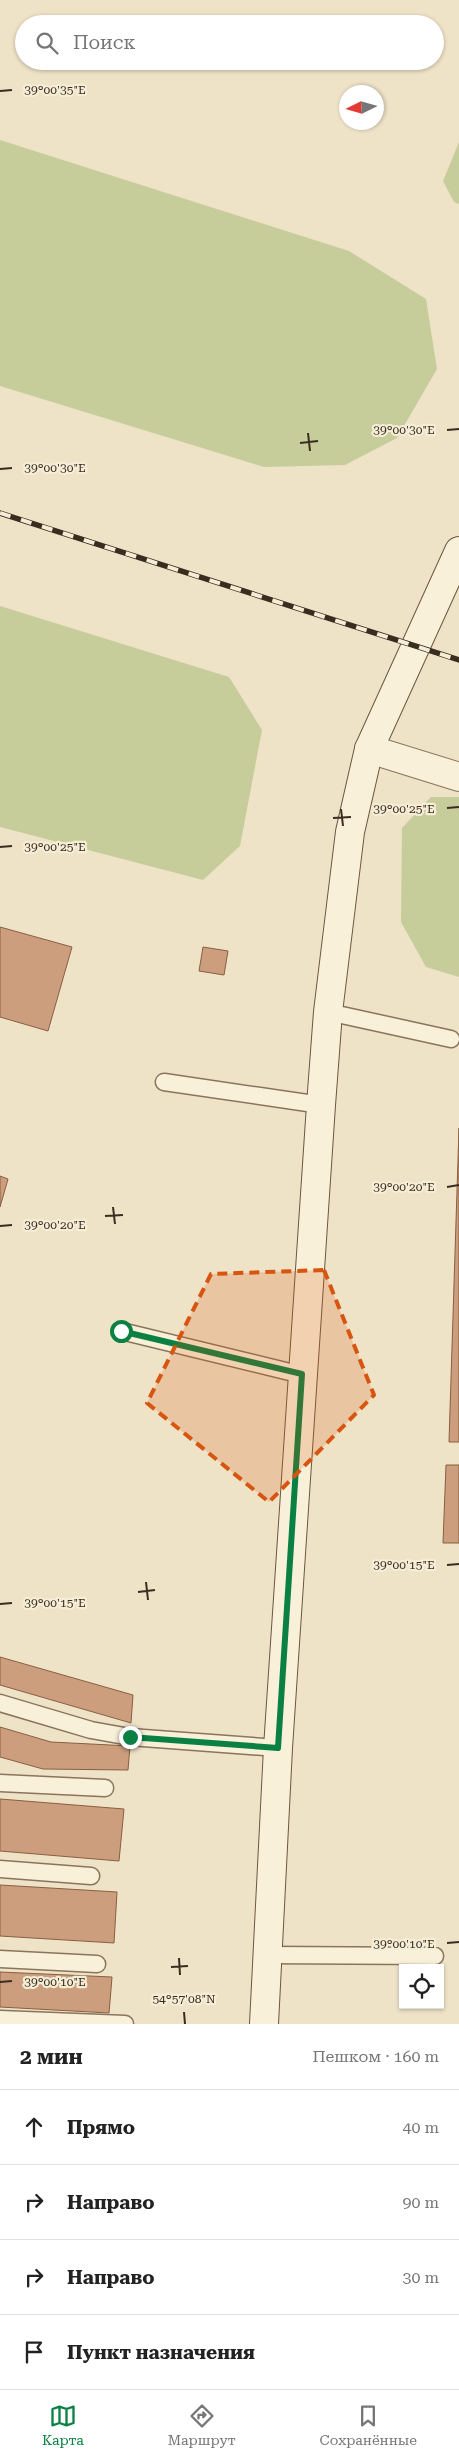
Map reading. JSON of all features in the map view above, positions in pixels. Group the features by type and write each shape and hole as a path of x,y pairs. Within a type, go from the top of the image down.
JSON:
{"street":[{"path":"264,2024 278,1748 321,1105 328,1012 350,832 369,749 459,551"},
{"path":"369,749 459,777"}],"lane":[{"path":"328,1012 451,1039"},
{"path":"164,1082 321,1105"},
{"path":"121,1331 302,1374"},
{"path":"0,1703 91,1730 130,1737 278,1748"},
{"path":"0,1783 105,1788"},
{"path":"0,1869 91,1876"},
{"path":"267,1955 435,1956"},
{"path":"0,1959 97,1964"},
{"path":"0,2019 125,2024"}],"highlighted area":[{"path":"324,1270 374,1395 269,1502 147,1403 211,1274"}],"green space":[{"path":"0,140 349,251 426,299 437,369 397,438 345,465 264,467 0,386"},
{"path":"459,142 459,204 454,202 443,181"},
{"path":"0,606 229,677 262,730 240,846 203,880 0,827"},
{"path":"431,797 459,797 459,977 426,967 401,922 402,828"}],"building":[{"path":"0,927 72,947 48,1031 0,1017"},
{"path":"203,947 228,951 224,975 199,971"},
{"path":"459,1128 459,1442 449,1442"},
{"path":"0,1176 8,1179 0,1207"},
{"path":"446,1465 459,1465 459,1543 443,1543"},
{"path":"0,1657 133,1695 131,1723 0,1685"},
{"path":"0,1727 51,1742 130,1746 128,1770 43,1769 0,1757"},
{"path":"0,1799 124,1809 119,1861 0,1851"},
{"path":"0,1885 117,1892 114,1943 0,1936"},
{"path":"0,1972 112,1977 109,2013 0,2007"}],"railway":[{"path":"0,513 459,660"}],"route":[{"path":"121,1331 302,1374 278,1748 130,1737"}]}
